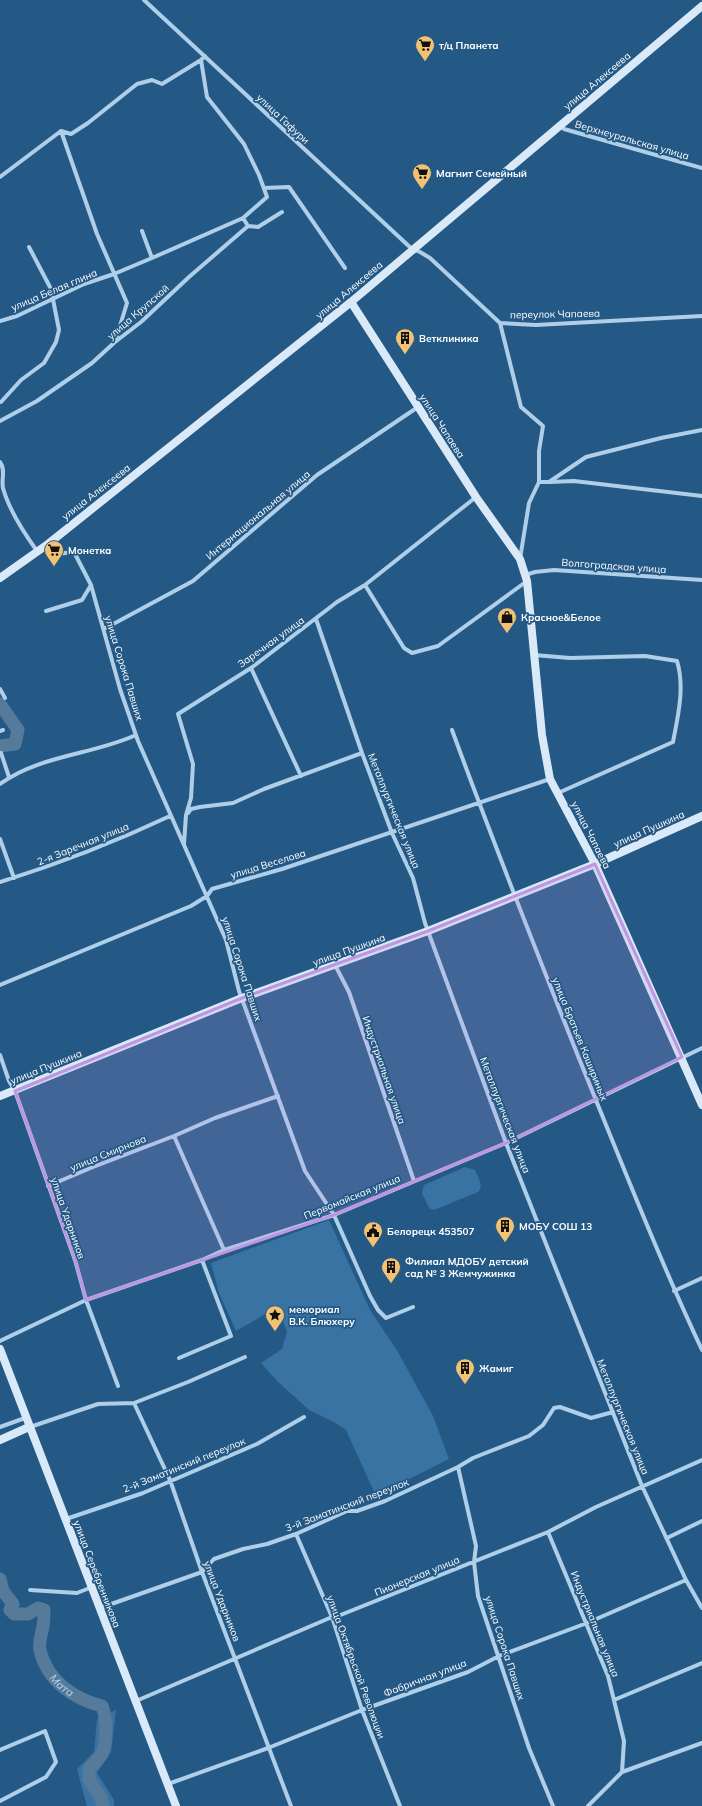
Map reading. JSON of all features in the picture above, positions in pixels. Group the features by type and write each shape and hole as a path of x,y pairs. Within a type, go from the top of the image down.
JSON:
{"street":[{"name":"улица Гафури","path":"144,0 412,249"},
{"name":"улица Алексеева","path":"0,578 48,544 351,302 559,125 702,6"},
{"path":"61,131 71,134 88,123 137,84 152,80 162,84 205,56"},
{"path":"201,60 207,97 244,144 264,188 289,187 345,268"},
{"name":"Верхнеуральская улица","path":"559,125 564,129 702,168"},
{"path":"0,177 61,131"},
{"path":"61,131 97,234 127,303 115,342"},
{"name":"улица Белая глина","path":"0,321 17,316 84,284 114,274 243,218 267,197 264,188"},
{"name":"улица Крупской","path":"0,421 43,396 92,363 115,342 141,322 189,277 248,226 258,227 282,212"},
{"path":"243,218 248,226"},
{"path":"142,231 152,258"},
{"path":"0,402 21,380 44,363 56,342 59,330 51,289 29,247"},
{"name":"переулок Чапаева","path":"412,249 430,258 500,324 536,325 702,316"},
{"name":"улица Чапаева","path":"351,302 476,497 520,559 526,578 542,735 550,779 595,864 702,1105"},
{"name":"улица Чапаева","path":"500,324 520,407 543,426 539,451 539,482 529,503 520,559"},
{"name":"Интернациональная улица","path":"104,629 193,581 317,475 418,407"},
{"path":"549,482 586,457 661,438 702,430"},
{"path":"0,462 4,466 3,488 13,512 37,551"},
{"path":"539,482 574,481 702,496"},
{"name":"Заречная улица","path":"184,845 186,815 191,798 193,764 178,714 251,668 337,602 366,585 476,497"},
{"name":"улица Сорока Павших","path":"48,544 56,554 74,552 90,585 104,629 120,689 136,735 153,779 226,940 242,998 305,1171 334,1215 370,1296 378,1310 386,1318 413,1307"},
{"name":"Волгоградская улица","path":"526,578 535,572 554,570 702,580"},
{"path":"366,585 404,648 412,654 438,646 526,578"},
{"path":"46,611 82,600 90,585"},
{"name":"Металлургическая улица","path":"316,619 362,753 392,833 413,878 428,931 506,1143 642,1486 686,1580 702,1608"},
{"path":"533,655 570,658 646,656 677,661 681,674 679,710 673,742 558,793"},
{"path":"251,668 301,776"},
{"path":"0,689 5,698"},
{"name":"улица Братьев Кашириных","path":"452,730 479,804 596,1099 674,1291 702,1350"},
{"path":"0,784 9,777 63,757 99,748 136,735"},
{"path":"1,753 9,777"},
{"path":"186,815 191,809 233,803 264,789 362,753"},
{"name":"улица Веселова","path":"0,985 191,906 207,896 212,889 282,869 550,779"},
{"name":"2-я Заречная улица","path":"0,882 71,859 170,816"},
{"name":"улица Пушкина","path":"0,1096 242,998 428,931 595,864 702,816"},
{"path":"0,839 14,878"},
{"name":"Индустриальная улица","path":"335,965 349,992 414,1181"},
{"name":"Первомайская улица","path":"0,1341 86,1300 202,1260 224,1250 334,1215 506,1143 702,1048"},
{"name":"улица Ударников","path":"0,1055 9,1081 15,1091 75,1260 86,1300 118,1386"},
{"name":"улица Смирнова","path":"48,1186 174,1136 215,1118 278,1096"},
{"path":"174,1136 224,1250"},
{"path":"179,1358 231,1336 202,1260"},
{"path":"674,1291 702,1278"},
{"name":"улица Серебренникова","path":"0,1349 25,1418 176,1806"},
{"path":"0,1440 29,1427 98,1404 134,1402 188,1382 245,1357"},
{"name":"улица Ударников","path":"134,1402 170,1480 202,1572 291,1806"},
{"name":"3-й Заматинский переулок","path":"100,1608 173,1584 202,1572 214,1559 296,1534 347,1511 357,1511 385,1501 458,1467 473,1458 529,1436 543,1425 554,1408 560,1407 591,1418 613,1412"},
{"name":"2-й Заматинский переулок","path":"65,1519 143,1492 257,1444 304,1417"},
{"path":"0,1427 25,1418"},
{"name":"Пионерская улица","path":"135,1702 332,1617 338,1616 548,1532 596,1507 702,1460"},
{"name":"улица Сорока Павших","path":"458,1467 476,1546 474,1562 478,1596 529,1748 553,1806"},
{"path":"667,1538 702,1521"},
{"name":"Индустриальная улица","path":"548,1532 608,1676 624,1741 622,1772"},
{"name":"улица Октябрьской Революции","path":"296,1534 332,1617 362,1710 400,1806"},
{"name":"Фабричная улица","path":"168,1784 268,1748 362,1710 468,1672 499,1656 587,1623 686,1580"},
{"path":"30,1590 77,1593 92,1587"},
{"path":"614,1700 702,1663"},
{"path":"0,1750 45,1731 56,1762 46,1777 0,1801"},
{"path":"588,1806 622,1772 702,1744"}],"highlighted area":[{"path":"595,864 682,1057 506,1143 334,1215 86,1300 75,1260 15,1091 242,998 428,931"}],"shaded area":[{"path":"465,1167 475,1170 479,1178 480,1190 434,1210 429,1208 422,1193 424,1185"},
{"path":"329,1220 370,1310 398,1352 433,1416 449,1459 376,1496 346,1430 334,1422 309,1410 277,1381 261,1363 282,1349 287,1332 281,1316 267,1313 236,1331 219,1293 211,1263"},
{"path":"116,1710 111,1752 97,1773 114,1800 114,1806 87,1806 77,1769 94,1752 97,1719"}],"waterway":[{"name":"Мата","path":"0,704 18,730 15,744 0,746"},
{"name":"Мата","path":"0,1579 3,1591 13,1604 10,1610 14,1614 28,1614 38,1608 44,1610 39,1644 44,1661 55,1679 63,1687 81,1699 102,1706 106,1723 104,1749 102,1754 89,1769 89,1779 101,1798 103,1806"}],"place":[{"name":"т/ц Планета","path":"425,62"},
{"name":"Магнит Семейный","path":"422,190"},
{"name":"Ветклиника","path":"405,355"},
{"name":"Монетка","path":"54,567"},
{"name":"Красное&Белое","path":"507,634"},
{"name":"МОБУ СОШ 13","path":"505,1243"},
{"name":"Белорецк 453507","path":"373,1248"},
{"name":"Филиал МДОБУ детский сад № 3 Жемчужинка","path":"391,1284"},
{"name":"мемориал В.К. Блюхеру","path":"275,1332"},
{"name":"Жамиг","path":"465,1385"}]}
